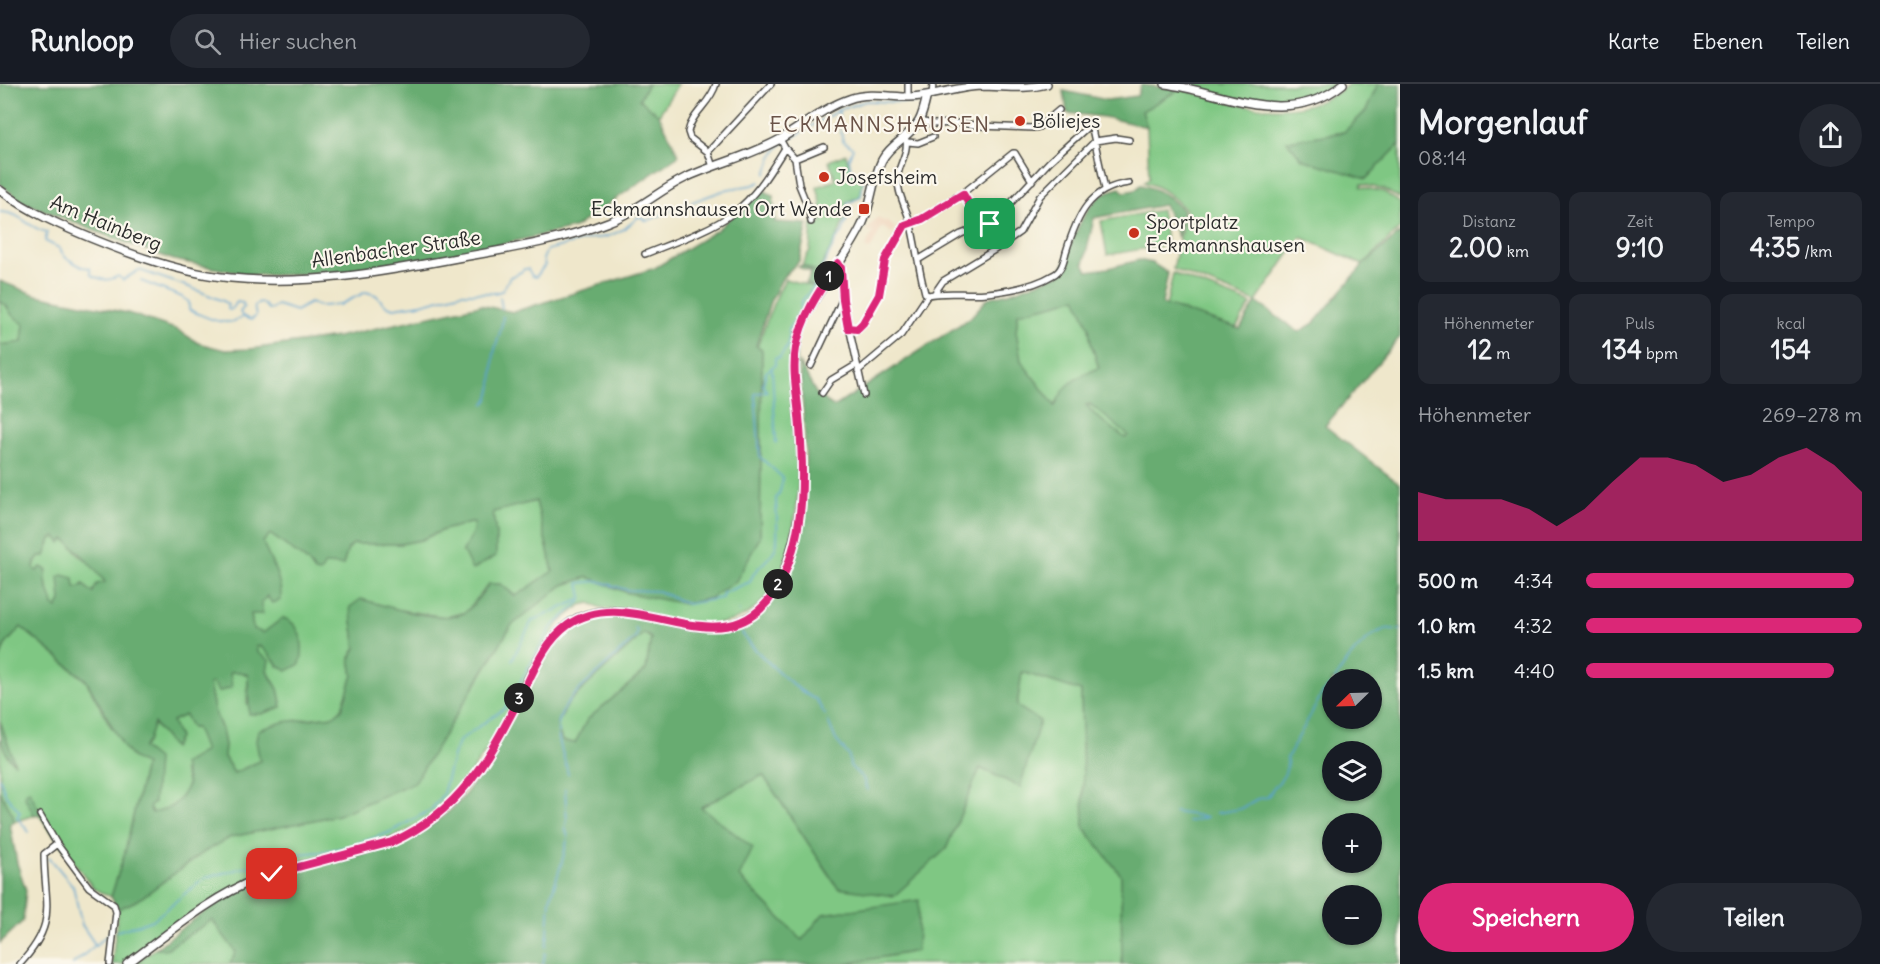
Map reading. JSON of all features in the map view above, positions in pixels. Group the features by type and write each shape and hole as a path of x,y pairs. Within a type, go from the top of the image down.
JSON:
{"main road":[{"name":"Allenbacher Straße","path":"206,274 267,280 345,275 487,253 610,222 680,180 757,151 783,144 839,103 853,97 870,95 908,97 979,86 1009,88 1044,84"},
{"path":"1165,84 1256,105 1285,106 1311,101 1343,84"},
{"path":"127,964 183,923 253,880 392,842 409,835 439,814 470,782 488,754 547,646 567,625 581,617 612,610 708,627 737,622 750,616 765,604 786,569 800,512 803,460 795,362 798,338 806,313 862,225 882,161 893,145 906,139 919,121 930,95"},
{"name":"Am Hainberg","path":"0,190 37,213 78,233 143,257 206,274"}],"street":[{"path":"713,167 708,152 690,138 688,132 691,121 711,97 716,84"},
{"path":"708,152 771,84"},
{"path":"908,84 908,97"},
{"path":"930,95 933,84"},
{"path":"919,121 933,124 962,123 1034,128 1039,127 1059,110"},
{"path":"918,260 962,234 993,222 1050,160 1091,124 1105,189"},
{"path":"933,137 918,143 906,139 898,174 899,188 910,222 925,293 986,293 1019,287 1053,276 1063,263 1080,217 1094,196 1105,189 1129,183"},
{"path":"822,393 831,380 857,368 901,335 943,281 1020,232 1040,196 1095,141 1116,138 1129,140"},
{"path":"645,254 691,235 732,214 757,190 783,144 795,159 799,185 811,222"},
{"path":"795,159 824,147"},
{"path":"848,328 857,329 868,316 881,287 880,278 885,260 905,225 922,219 963,194 1013,153 1032,181"},
{"path":"963,194 983,227"},
{"path":"838,263 841,268 848,328 864,395"},
{"path":"811,366 843,300"},
{"path":"40,814 57,843 89,887 114,905 110,964"},
{"path":"20,964 32,951 41,936 46,921 48,911 44,854 57,843"}],"shaded area":[{"path":"878,217 885,222 886,220 895,228 892,233 882,227 870,250 865,248 873,231 869,233 866,231"}],"green space":[{"path":"0,84 648,84 639,99 659,115 679,155 574,228 448,256 345,272 250,275 174,260 23,202 0,184"},
{"path":"648,84 678,84 659,115 639,99"},
{"path":"1180,84 1337,84 1318,94 1279,103 1240,99"},
{"path":"1349,84 1378,84 1366,111 1344,132 1288,141 1366,179 1400,144 1400,199 1385,190 1362,184 1361,187 1384,192 1400,203 1400,228 1363,265 1301,237 1256,302 1173,269 1186,210 1162,190 1144,182 1149,178 1147,127 1142,111 1180,89 1245,105 1288,108 1309,105 1329,97"},
{"path":"1378,84 1400,84 1400,144 1366,179 1302,159 1287,141 1344,132 1366,111"},
{"path":"1141,85 1180,89 1142,111 1147,127 1104,117 1067,113 1064,91 1107,100 1137,96"},
{"path":"846,154 851,171 863,177 861,196 847,202 840,230 818,272 802,265 810,250 812,223 822,222 817,187 836,180 829,161"},
{"path":"1141,185 1169,197 1183,210 1178,237 1164,205 1094,218 1084,263 1088,271 1139,260 1152,263 1168,273 1162,304 1240,329 1256,302 1299,332 1314,323 1363,265 1400,233 1400,337 1325,426 1400,484 1400,964 1122,964 1121,875 1084,828 1081,691 1022,672 1017,706 1040,721 1020,787 980,768 946,849 894,896 838,888 763,775 701,807 753,848 739,877 802,940 823,914 919,900 917,951 844,964 230,964 236,952 212,920 166,949 155,949 205,912 258,882 385,847 409,838 432,825 453,808 471,786 553,645 565,631 579,622 604,615 622,615 688,630 708,631 741,622 768,603 786,576 798,543 804,506 804,428 799,362 816,393 834,407 970,318 988,298 1009,293 1060,274 1076,231 1094,202 1106,192 1120,188 1124,192 1135,190","holes":["1076,297 1089,327 1091,343 1099,368 1084,374 1067,386 1055,406 1021,361 1016,331 1018,313","1090,404 1128,435 1125,438 1096,416 1086,405","644,633 651,638 646,670 587,720 575,743 562,741 557,725 569,702"]},
{"path":"762,189 773,196 775,222 808,224 799,261 783,277 770,302 756,346 762,350 760,537 736,581 711,598 685,604 628,593 588,577 563,585 511,626 415,782 338,815 231,837 204,852 138,900 118,909 111,897 125,852 145,765 132,757 125,749 86,680 21,627 5,645 0,659 0,345 22,342 24,324 12,315 6,305 0,301 0,281 36,295 128,313 178,330 198,343 225,350 250,349 337,337 480,305 513,312 655,268 717,230","holes":["536,501 553,571 516,596 500,584 489,584 467,611 454,616 413,613 361,599 350,607 356,648 350,658 353,675 342,709 334,716 283,722 258,730 256,741 260,761 234,773 224,757 225,745 222,730 214,710 209,684 214,683 218,692 232,687 230,672 241,672 248,675 249,714 261,714 282,707 278,689 267,671 269,660 257,652 256,646 260,646 287,671 300,664 301,658 300,637 294,625 289,621 283,618 263,633 253,629 251,614 262,614 262,602 267,596 272,603 281,600 278,577 263,542 270,534 308,562 315,572 320,573 325,564 343,565 348,549 353,544 400,544 421,540 443,530 474,522 473,532 463,551 472,570 496,556 493,512","56,537 61,543 65,539 71,544 105,582 97,584 93,592 83,584 79,588 75,587 74,578 63,575 59,577 61,601 57,608 53,606 47,584 47,570 41,567 37,571 34,569 39,556 45,556 51,539","185,715 192,728 196,728 205,751 183,764 188,785 178,801 170,807 152,813 149,808 154,802 157,759 143,748 154,723 173,748 179,738 172,721"]},
{"name":"Sportplatz Eckmannshausen","path":"1161,210 1167,245 1107,255 1101,221"},
{"path":"802,265 826,277 818,288 806,284 811,272 798,267"},
{"path":"1173,273 1251,304 1236,328 1166,306"},
{"path":"785,279 818,288 801,318 796,337 800,449 797,506 793,531 778,579 765,598 748,613 727,622 713,624 664,621 601,608 590,603 581,605 559,623 497,736 453,797 429,818 400,835 361,849 271,871 177,924 123,964 112,964 118,909 138,900 204,852 231,837 338,815 475,686 511,625 563,585 588,577 628,593 736,581 760,537 762,350 757,347"},
{"path":"1076,296 1089,327 1099,369 1084,374 1055,407 1021,361 1016,331 1018,313 1062,302"},
{"path":"0,301 6,305 12,315 24,324 22,342 0,345"},
{"path":"1085,404 1102,412 1129,434 1125,438 1096,416"},
{"path":"536,501 553,571 516,596 500,584 489,584 466,612 446,617 400,610 350,607 356,648 350,658 353,675 342,709 334,716 304,719 260,761 234,773 224,757 225,745 222,730 214,710 209,684 214,682 218,692 229,672 241,672 248,675 247,704 261,714 282,707 278,689 257,652 256,646 266,651 278,666 283,618 263,633 253,629 251,614 268,596 274,567 263,542 270,534 308,562 315,571 325,564 343,565 348,549 353,544 400,544 421,540 443,530 474,522 473,532 463,551 496,535 493,512"},
{"path":"56,537 69,542 80,556 89,561 106,583 94,592 83,584 79,588 75,587 57,608 53,606 45,578 34,569 39,556 45,556 51,539"},
{"path":"21,627 86,681 110,725 132,757 145,764 125,852 111,897 94,889 24,795 34,815 14,822 13,815 0,792 0,739 8,757 14,762 0,721 0,659 5,645"},
{"path":"643,633 651,638 646,670 587,720 575,743 562,741 557,725 569,702"},
{"path":"1022,671 1081,691 1084,828 1121,875 1122,964 844,964 917,951 802,940 739,877 701,807 763,775 838,888 946,849 980,768 1020,787 1017,706"},
{"path":"185,715 192,728 196,728 206,751 183,770 188,785 178,801 170,807 152,813 149,808 143,747 148,741 153,723 173,747 179,738 172,721"},
{"path":"0,721 15,764 7,755 3,744"},
{"path":"29,790 41,814 34,815 24,795"},
{"path":"0,792 13,815 14,822 10,824 17,863 26,890 23,921 0,943"},
{"path":"212,919 236,952 230,964 133,964 155,949 166,949"}],"waterway":[{"path":"766,174 772,157 780,145 839,110 866,101 917,103"},
{"path":"117,931 153,920 204,878 297,854 351,846 388,833 431,810 443,794 454,752 460,740 505,708 551,628 580,602 582,597 579,583 598,581 627,590 658,591 687,604 722,598 723,593 750,582 755,572 776,547 776,498 782,480 782,477 760,457 755,394 767,391 763,385 766,372 775,365 775,358 779,358 787,347 788,330 801,310 801,302 816,285 820,272 842,233 848,216 848,204 861,196 864,179 862,175 851,170 849,158 853,148 843,141 838,120 839,110"},
{"path":"0,212 19,217 47,232 45,241 59,248 66,258 82,267 90,268 91,275 95,277 108,280 118,276 123,280 139,270 223,301 228,305 229,310 237,302 243,303 244,307 240,312 242,316 251,320 256,316 254,306 260,303 268,309 277,305 296,311 310,303 319,306 339,305 366,292 376,295 385,305 394,308 421,304 461,293 502,291 510,277 524,269 528,269 532,276 536,277 545,265 543,259 547,250 593,238 606,237 630,225 639,216 647,221 728,189 760,182"},
{"path":"141,281 182,297 189,302 189,310 209,318 230,322 243,317"},
{"path":"500,297 502,308"},
{"path":"484,404 490,395 494,353 503,316"},
{"path":"772,369 776,443"},
{"path":"512,660 532,621 579,600"},
{"path":"568,774 559,741 558,723 561,715 575,694 636,637 635,628"},
{"path":"1342,669 1363,643 1378,632 1386,629 1400,630"},
{"path":"742,632 775,669 800,690 816,699 825,715"},
{"path":"1216,813 1240,809 1257,799 1268,797 1284,776 1287,758 1322,694"},
{"path":"828,721 836,740 849,756 850,766 863,778 867,790"},
{"path":"0,779 6,795 20,812 17,817 29,832"},
{"path":"546,947 550,899 568,837 565,827 567,822 565,789"},
{"path":"1174,812 1207,817"},
{"path":"1188,822 1207,817"},
{"path":"49,857 73,886 82,925 96,946"},
{"path":"73,964 111,932"},
{"path":"543,964 545,953"}],"place":[{"name":"Böliejes","path":"1020,121"},
{"name":"Josefsheim","path":"824,177"},
{"name":"Eckmannshausen Ort Wende","path":"864,209"},
{"name":"Sportplatz Eckmannshausen","path":"1134,233"}],"district":[{"name":"ECKMANNSHAUSEN","path":"880,124"}],"route":[{"path":"272,874 392,842 409,835 439,814 470,782 488,754 547,646 556,634 581,617 612,610 675,623 708,627 737,622 750,616 765,604 786,569 800,512 803,460 795,362 802,323 812,302 838,263 841,268 841,284 848,328 857,329 868,316 879,295 880,278 885,260 905,225 922,219 963,194 983,227 990,224"}]}
